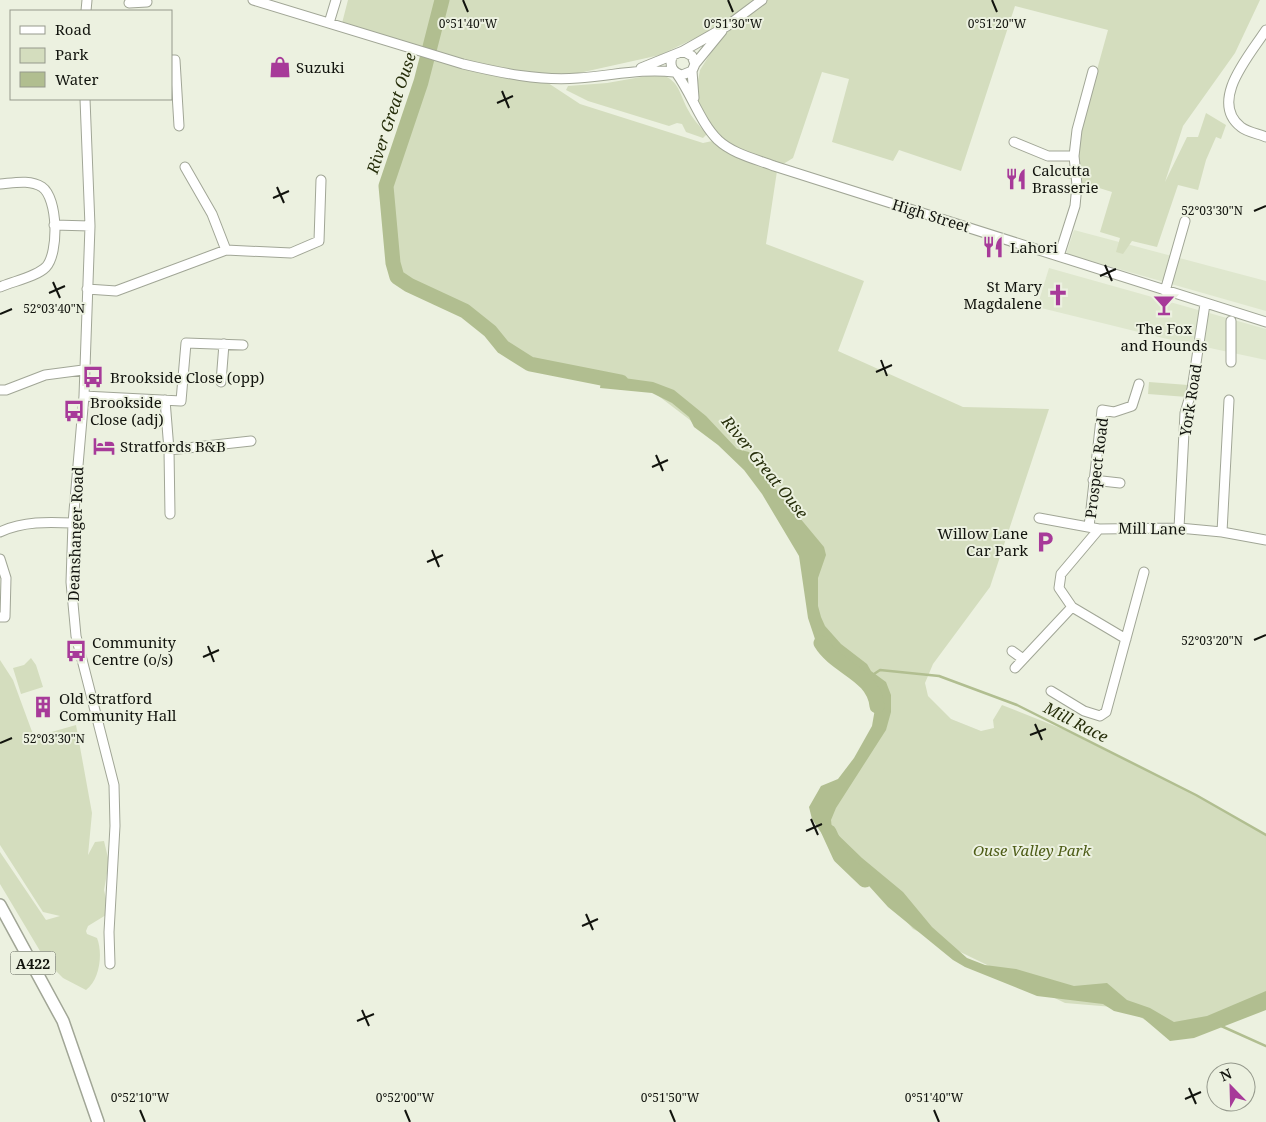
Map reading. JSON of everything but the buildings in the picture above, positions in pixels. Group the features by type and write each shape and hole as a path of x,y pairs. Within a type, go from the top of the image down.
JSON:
{"main road":[{"name":"A422","path":"0,905 63,1021 98,1122"}],"street":[{"path":"254,0 463,64 524,76 552,79 579,78 633,71 676,73 682,76 693,67 727,26"},
{"path":"329,23 336,0"},
{"path":"633,71 672,57 727,26 762,0"},
{"path":"129,5 147,2"},
{"path":"1266,30 1228,93 1231,114 1241,127 1266,137"},
{"path":"682,51 692,56 694,101"},
{"path":"672,57 670,65 676,73"},
{"path":"172,60 175,60 179,126"},
{"path":"1058,256 1076,206 1077,186 1074,156 1077,130 1094,71"},
{"name":"High Street","path":"676,73 708,128 718,140 739,153 1266,322"},
{"name":"Deanshanger Road","path":"85,100 90,226 83,370 84,396 73,523 71,582 76,636 114,784 115,826 109,932 110,964"},
{"path":"1014,142 1048,156 1074,156"},
{"path":"185,166 212,214 226,250"},
{"path":"87,289 116,291 226,250 291,253 319,241 321,180"},
{"path":"0,184 30,182 41,187 48,194 52,203 55,245 52,259 47,266 0,287"},
{"path":"1165,291 1185,220"},
{"path":"54,225 90,226"},
{"name":"York Road","path":"1179,528 1185,413 1192,389 1206,304"},
{"path":"1231,321 1231,362"},
{"path":"84,396 181,401 186,343 243,345"},
{"path":"221,382 224,344"},
{"path":"0,390 6,390 44,375 83,370"},
{"name":"Prospect Road","path":"1089,527 1102,410 1114,412 1132,406 1139,384"},
{"path":"166,400 170,514"},
{"path":"1222,532 1229,400"},
{"path":"169,450 251,441"},
{"path":"1093,480 1120,483"},
{"name":"Mill Lane","path":"1038,518 1099,529 1179,528 1222,532 1266,540"},
{"path":"0,532 13,526 45,522 73,523"},
{"path":"1099,529 1061,574 1059,588 1072,607 1126,639"},
{"path":"0,559 6,578 5,617 0,617"},
{"path":"1051,691 1084,711 1100,716 1106,712 1144,572"},
{"path":"1015,668 1072,607"},
{"path":"1012,651 1023,659"}],"shaded area":[{"path":"1074,230 1266,281 1266,311 1066,254"},
{"path":"1049,268 1266,329 1266,360 1163,338 1037,307"}],"green space":[{"name":"Ouse Valley Park","path":"348,0 1260,0 1235,53 1183,126 1165,182 1187,137 1198,137 1206,113 1226,125 1221,139 1216,137 1206,160 1198,190 1178,185 1157,247 1132,241 1123,254 1116,252 1120,238 1100,232 1112,192 1067,178 1108,30 1015,6 961,171 899,150 893,161 832,142 849,79 822,72 793,158 780,166 777,171 766,244 864,281 838,351 963,407 1049,409 990,587 933,664 925,683 928,696 951,719 981,731 994,728 993,720 1002,705 1075,734 1196,795 1266,835 1266,1000 1177,1039 1125,1008 1065,1003 913,929 822,826 888,705 887,692 819,635 798,546 741,459 652,391 541,367 400,271 387,230 387,178 416,116 431,55 341,27","holes":["739,17 715,46 700,70 694,101 717,140 703,143 580,104 542,79 552,79 660,55"]},
{"path":"658,74 670,79 677,86 691,115 707,134 703,138 686,132 682,124 677,123 669,126 588,101 566,90 568,86 607,83"},
{"path":"1149,382 1188,385 1187,397 1148,394"},
{"path":"31,658 36,665 43,687 21,694 13,668 24,665"},
{"path":"0,660 13,680 34,737 76,725 92,813 88,855 95,842 104,841 109,862 104,890 107,903 106,915 88,926 86,931 87,934 97,938 100,958 94,980 86,990 63,978 46,961 0,884 0,852 46,920 60,916 43,912 0,845"}],"water":[{"name":"River Great Ouse","path":"602,375 653,382 674,390 706,416 737,449 749,452 760,470 824,547 826,555 818,578 818,606 825,626 841,644 886,682 891,695 891,712 886,730 836,808 831,820 832,829 862,858 903,892 932,927 967,958 985,965 1016,969 1074,986 1107,983 1127,1000 1150,1008 1174,1022 1207,1016 1266,991 1266,1010 1194,1038 1170,1041 1143,1018 1114,1011 1103,1004 1037,996 965,967 953,960 888,907 822,834 812,819 809,807 821,786 838,779 854,758 872,726 876,703 869,684 859,671 844,659 831,656 817,645 808,618 799,556 762,494 744,470 718,445 694,427 689,417 672,403 652,393 600,388"}],"waterway":[{"name":"River Great Ouse","path":"442,0 421,82 386,186 393,263 397,277 409,285 465,311 490,331 503,347 530,364 621,382"},
{"name":"River Great Ouse","path":"821,643 828,652 869,686 877,706"},
{"name":"Mill Race","path":"874,674 880,670 939,676 1017,705 1196,795 1266,835"},
{"name":"River Great Ouse","path":"829,832 840,856 865,880"},
{"path":"1219,1025 1266,1046"}],"place":[{"name":"Suzuki","path":"280,67"},
{"name":"Calcutta Brasserie","path":"1016,179"},
{"name":"Lahori","path":"993,247"},
{"name":"St Mary Magdalene","path":"1058,295"},
{"name":"The Fox and Hounds","path":"1164,305"},
{"name":"Brookside Close (opp)","path":"93,377"},
{"name":"Brookside Close (adj)","path":"74,411"},
{"name":"Stratfords B&B","path":"104,446"},
{"name":"Willow Lane Car Park","path":"1045,542"},
{"name":"Community Centre (o/s)","path":"76,651"},
{"name":"Old Stratford Community Hall","path":"43,707"}]}
